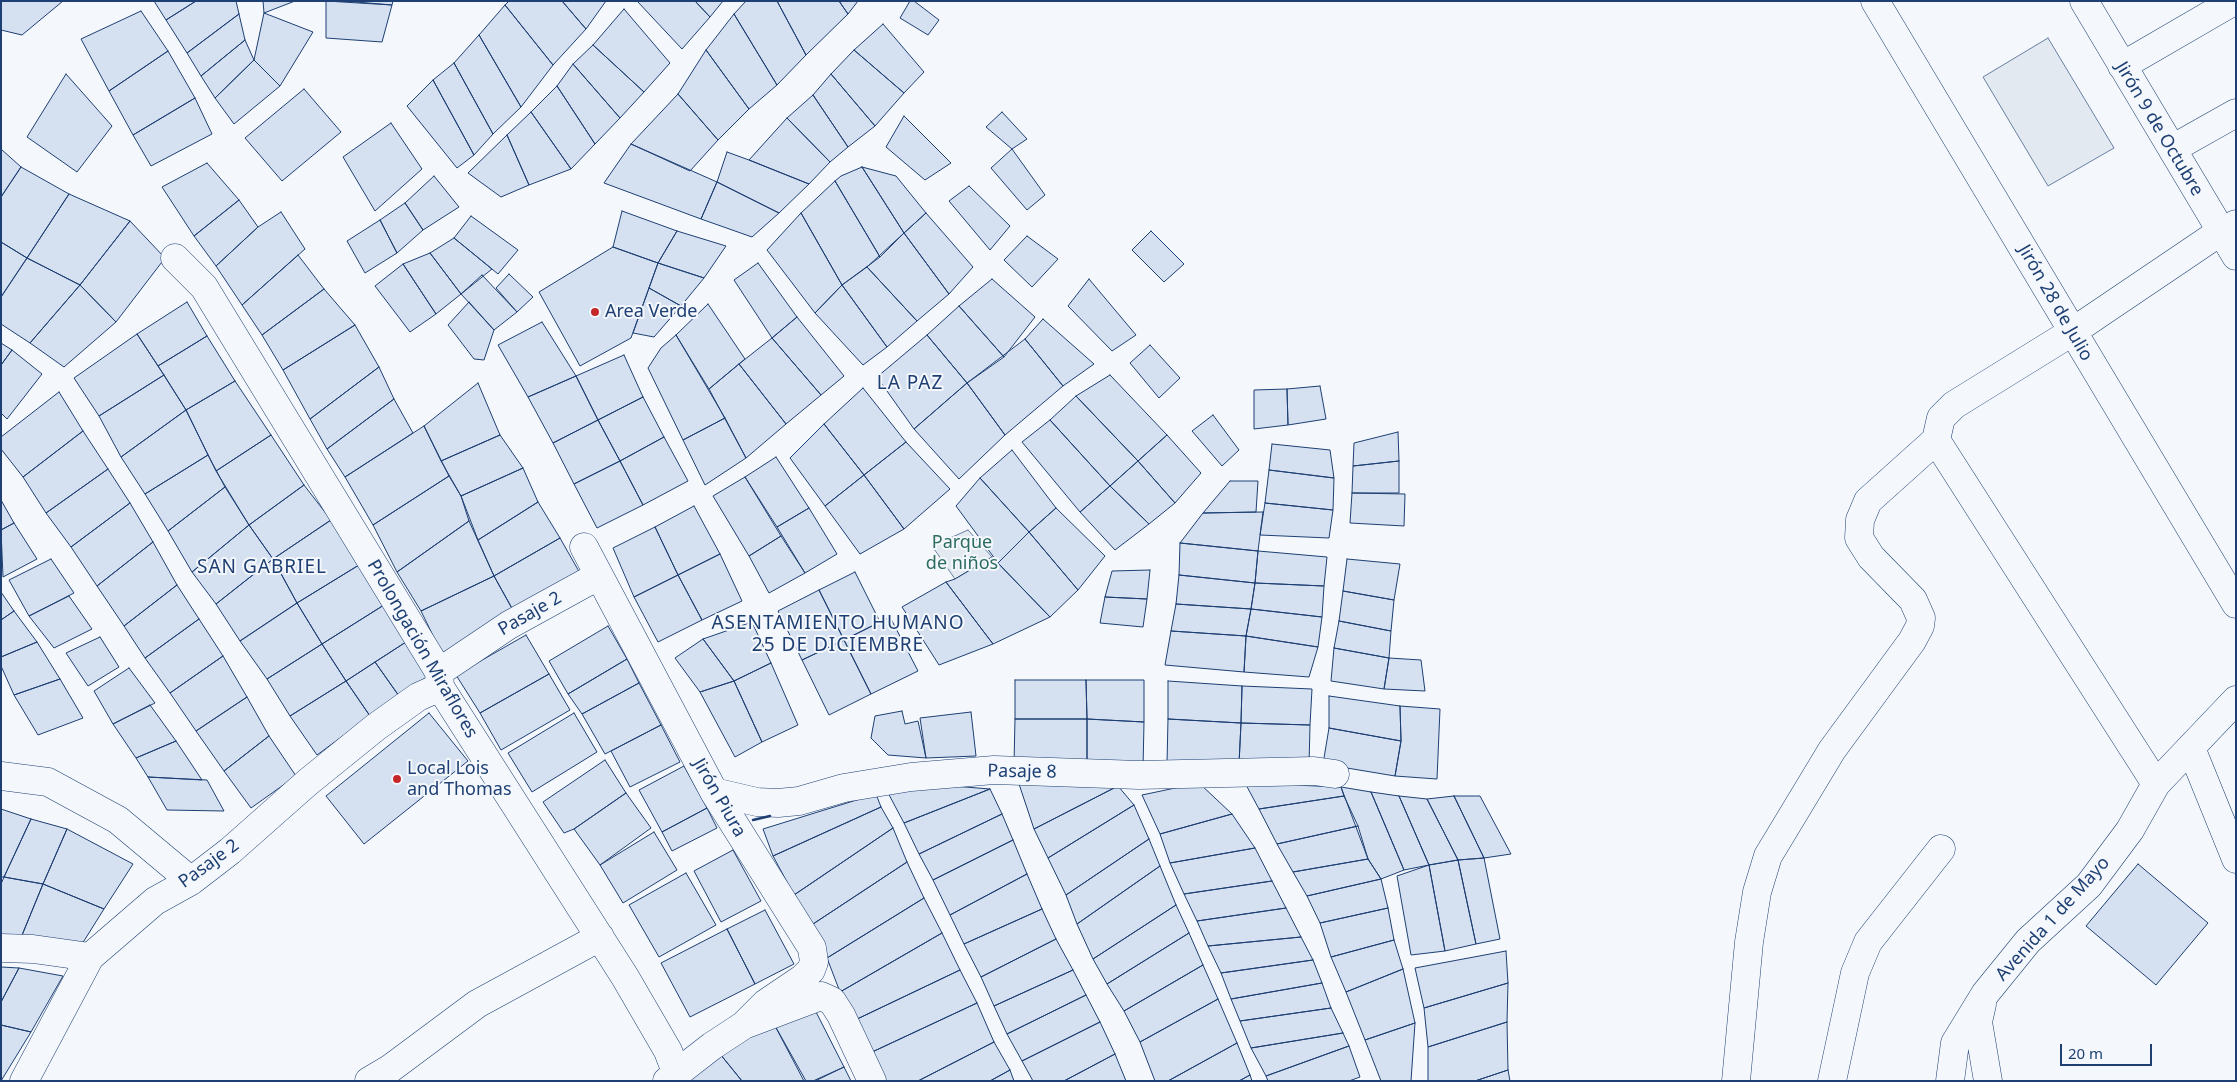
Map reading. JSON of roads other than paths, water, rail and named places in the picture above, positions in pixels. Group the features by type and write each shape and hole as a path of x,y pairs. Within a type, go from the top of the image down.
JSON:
{"street":[{"name":"Jirón 28 de Julio","path":"1875,1 2236,604"},
{"name":"Jirón 9 de Octubre","path":"2084,1 2172,149 2228,228 2236,256"},
{"path":"2122,66 2234,1"},
{"path":"2172,149 2236,113"},
{"path":"1736,1081 1749,942 1757,892 1768,856 1832,750 1912,642 1920,626 1918,608 1913,600 1871,557 1859,538 1860,520 1868,501 1936,440 1941,418 1954,405 2072,332 2228,228"},
{"name":"Prolongación Miraflores","path":"175,258 204,288 440,679 600,937 668,1051 672,1076"},
{"path":"1936,440 2156,784"},
{"name":"Jirón Piura","path":"584,547 714,792 812,948 814,962 811,970 803,978 766,1003 744,1025"},
{"name":"Pasaje 2","path":"24,1081 90,957 155,901 190,881 252,833 308,782 509,625 598,576"},
{"name":"Avenida 1 de Mayo","path":"1950,1081 1955,1043 1985,994 2028,941 2089,884 2130,830 2156,784 2236,700"},
{"path":"2191,748 2236,859"},
{"name":"Pasaje 8","path":"714,792 756,802 778,803 799,800 844,788 911,777 994,770 1140,775 1314,772 1335,774"},
{"path":"1,776 48,782 118,820 190,881"},
{"path":"1832,1081 1855,973 1868,942 1941,849"},
{"path":"369,1081 391,1068 477,1004 600,937"},
{"path":"1,948 33,949 90,957"},
{"path":"1985,994 1978,1022 1988,1081"},
{"path":"672,1076 744,1025 821,996 832,1001 842,1015 872,1081"}],"place":[{"name":"Area Verde","path":"595,312"},
{"name":"Local Lois and Thomas","path":"397,779"}],"district":[{"name":"LA PAZ","path":"910,384"},
{"name":"SAN GABRIEL","path":"262,568"},
{"name":"ASENTAMIENTO HUMANO 25 DE DICIEMBRE","path":"838,635"}],"park label":[{"name":"Parque de niños","path":"962,553"}]}
